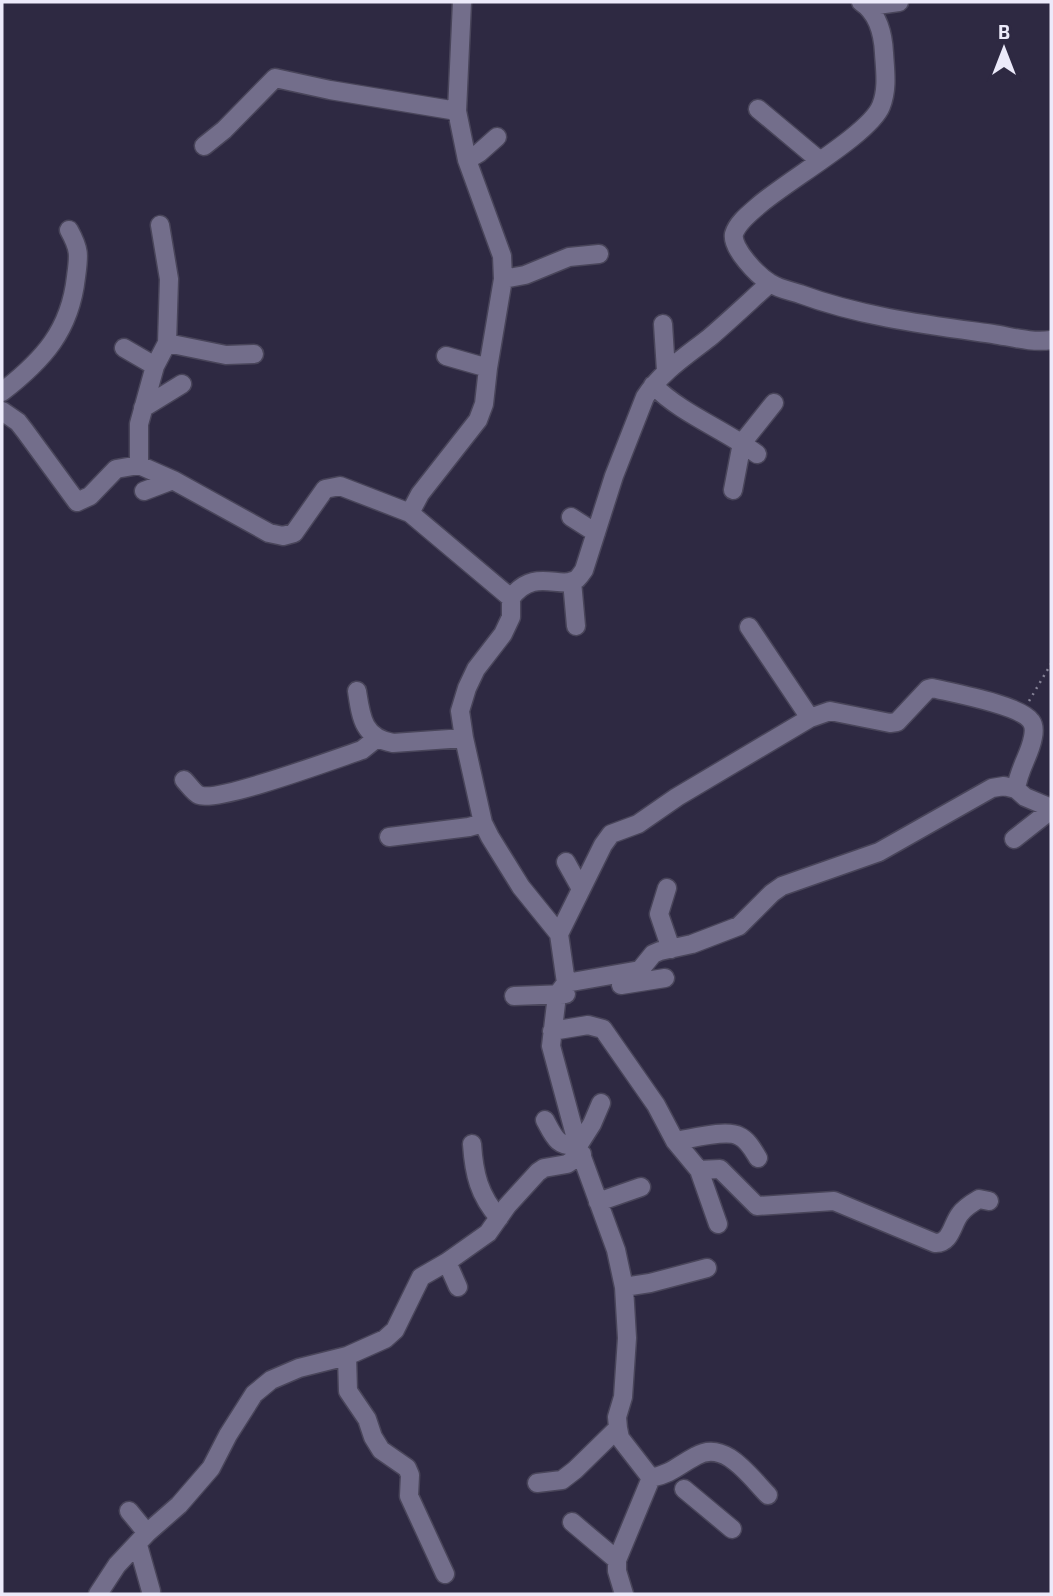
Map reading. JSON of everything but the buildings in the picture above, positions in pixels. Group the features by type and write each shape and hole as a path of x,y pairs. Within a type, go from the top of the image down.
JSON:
{"street":[{"path":"899,2 872,6 883,43 886,80 882,104 868,125 761,204 736,229 733,237 741,255 770,283 815,300 872,314 1034,341 1051,340"},
{"path":"410,513 420,494 478,420 484,404 503,279 502,256 467,160 457,111 460,3"},
{"path":"204,146 224,130 275,78 457,111"},
{"path":"758,109 819,160"},
{"path":"467,160 497,137"},
{"path":"139,466 139,424 155,366 167,343 169,279 160,225"},
{"path":"2,392 53,344 70,311 80,257 78,245 69,230"},
{"path":"503,279 525,275 569,257 599,254"},
{"path":"559,934 521,887 483,822 460,711 467,688 476,669 503,634 511,617 511,598 523,584 541,580 572,581 584,570 614,476 645,397 653,385 770,283"},
{"path":"663,324 666,371"},
{"path":"167,343 226,355 254,354"},
{"path":"124,348 155,366"},
{"path":"446,356 488,368"},
{"path":"143,408 183,384"},
{"path":"653,385 685,410 757,454"},
{"path":"733,490 742,443 774,403"},
{"path":"2,411 18,422 78,502 90,496 116,469 139,466 173,480 269,533 283,536 294,533 318,496 331,486 340,486 410,513 511,598"},
{"path":"144,491 173,480"},
{"path":"571,517 596,533"},
{"path":"572,581 576,626"},
{"path":"749,627 810,718"},
{"path":"732,1529 676,1481 651,1478 621,1438 618,1428 627,1338 624,1287 616,1250 580,1150 551,1046 561,989 559,934 611,834 638,824 677,797 810,718 830,711 890,723 897,722 932,688 1017,710 1032,722 1033,738 1018,772 1016,789"},
{"path":"358,691 365,725 377,738 393,743 464,738"},
{"path":"184,780 198,795 233,791 362,750 377,738"},
{"path":"561,989 640,970 653,954 702,941 739,926 782,886 879,852 992,788 1004,786 1016,789 1025,797 1051,809 1014,839"},
{"path":"389,838 468,827 483,822"},
{"path":"566,862 581,889"},
{"path":"667,888 659,914 671,948"},
{"path":"514,996 665,978"},
{"path":"552,1031 588,1025 603,1029 656,1105 675,1141 699,1170 718,1224"},
{"path":"97,1594 117,1565 179,1505 211,1468 254,1394 271,1380 299,1368 347,1356 385,1339 395,1330 421,1277 478,1242 538,1172 567,1164 580,1150 601,1102"},
{"path":"545,1120 555,1138 566,1146 580,1150"},
{"path":"675,1141 721,1134 739,1135 758,1158"},
{"path":"472,1144 477,1184 488,1205 499,1218"},
{"path":"699,1170 720,1169 757,1206 834,1201 935,1243 946,1240 960,1213 969,1205 979,1199 989,1201"},
{"path":"598,1202 641,1186"},
{"path":"447,1262 458,1287"},
{"path":"624,1287 707,1268"},
{"path":"347,1356 348,1391 367,1419 380,1450 407,1468 410,1475 409,1496 445,1574"},
{"path":"537,1483 562,1480 618,1428"},
{"path":"676,1481 699,1454 715,1451 725,1454 768,1495"},
{"path":"624,1594 617,1571 617,1560 651,1478"},
{"path":"129,1511 142,1539 150,1591"},
{"path":"572,1522 617,1560"}],"path":[{"path":"1023,713 1051,664"}]}
